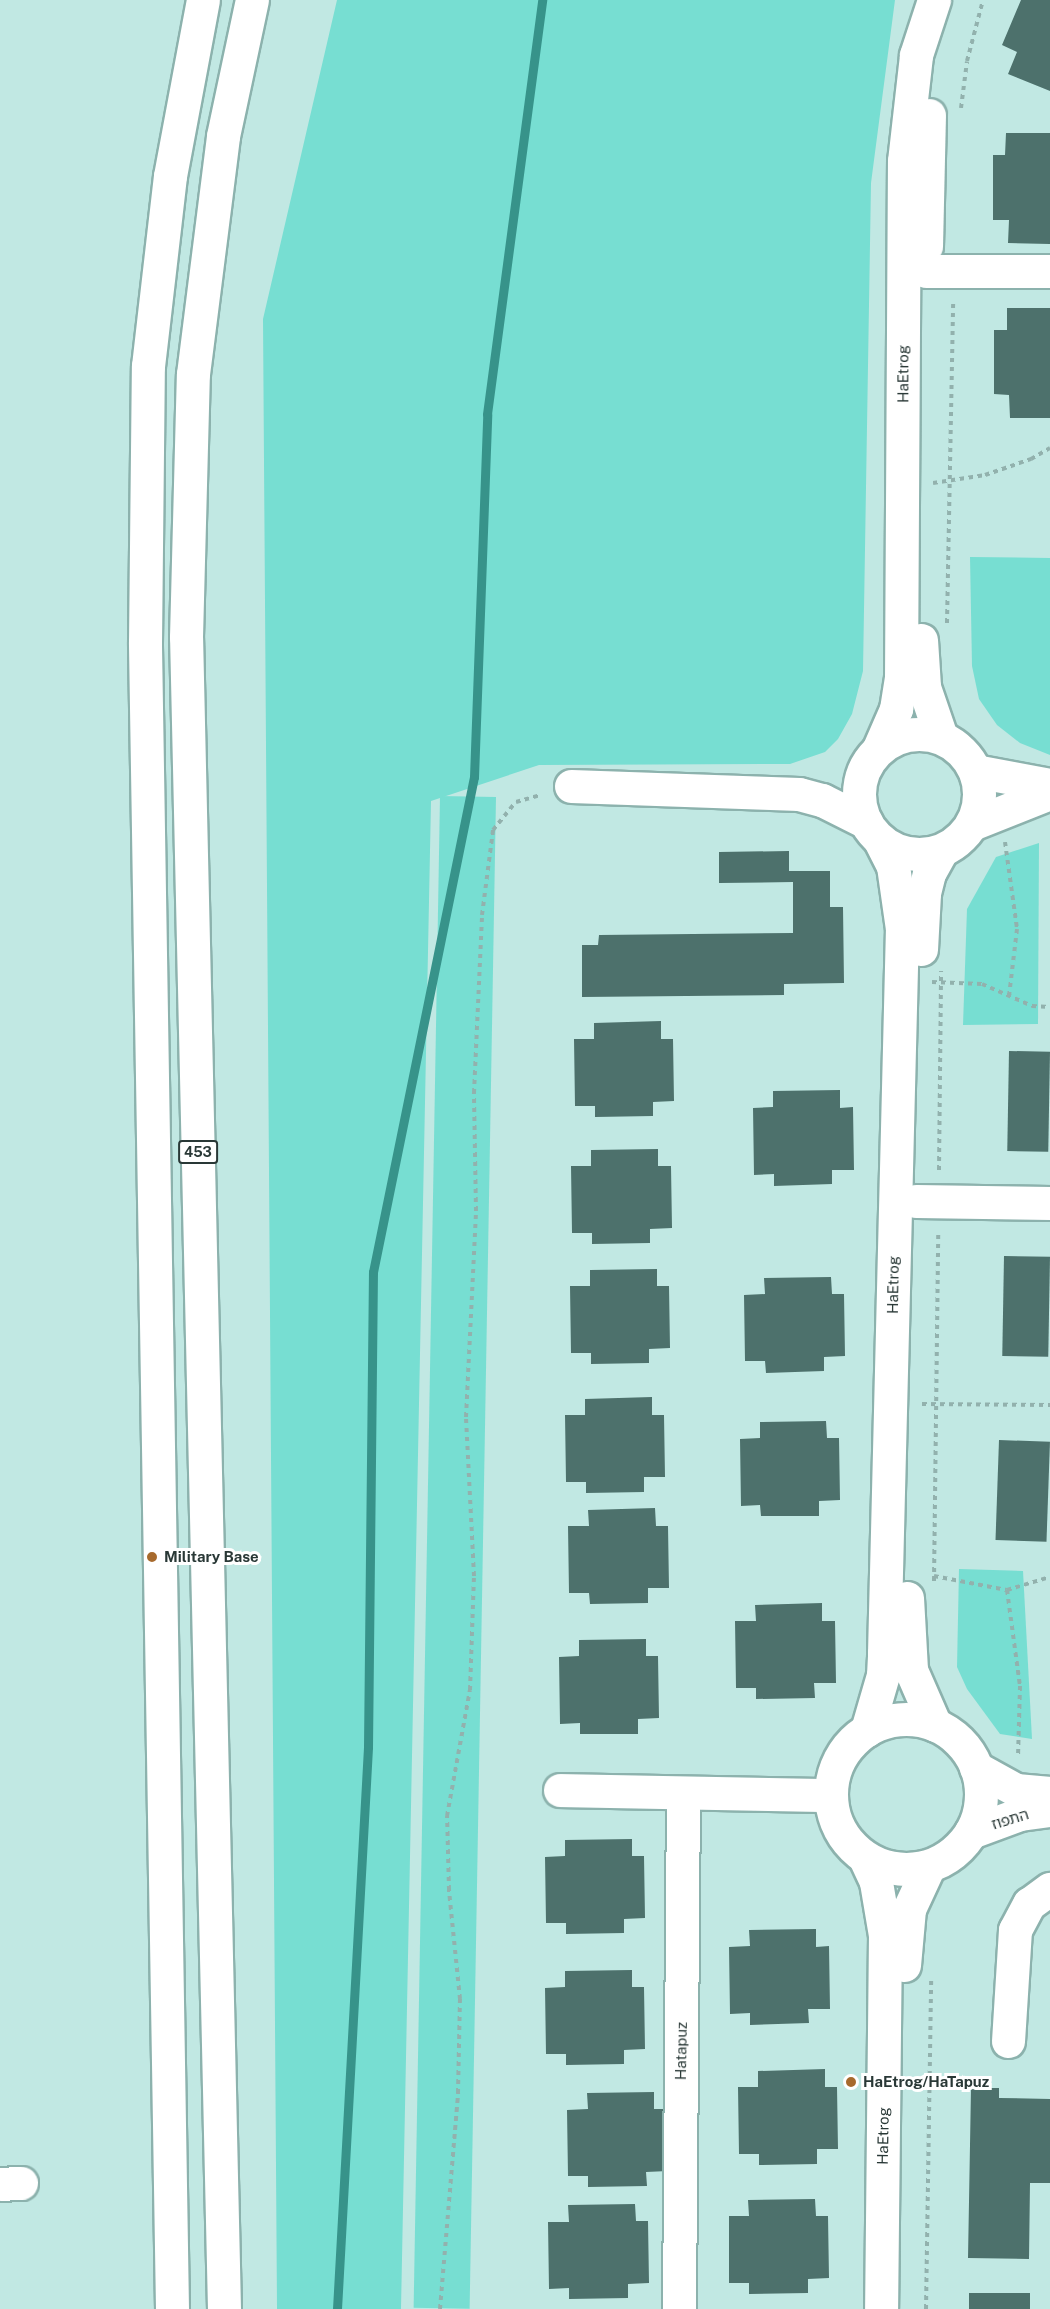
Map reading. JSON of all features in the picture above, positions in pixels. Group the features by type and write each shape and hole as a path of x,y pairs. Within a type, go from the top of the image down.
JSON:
{"street":[{"path":"172,2309 145,642 148,366 170,176 203,0"},
{"name":"453","path":"224,2309 186,637 193,374 223,136 252,0"},
{"name":"HaEtrog","path":"873,755 896,709 901,679 904,161 916,55 934,0"},
{"name":"HaEtrog","path":"941,737 924,687 921,653 937,482 939,271 928,134 941,34 953,0"},
{"path":"939,271 1050,271"},
{"path":"571,786 799,794 822,800 905,853 942,850 958,841 972,824 980,798 975,771 956,745 941,737 910,734 873,755 847,779 799,794"},
{"path":"873,755 859,799 873,832"},
{"path":"975,771 1050,785"},
{"path":"972,824 1050,793"},
{"name":"HaEtrog","path":"867,1730 883,1675 884,1653 902,929 893,866 873,832"},
{"name":"HaEtrog","path":"935,1725 911,1670 926,1578 924,1404 934,974 924,893 929,873 942,850"},
{"path":"927,1201 1050,1203"},
{"path":"898,1719 935,1725 951,1734 976,1768 980,1804 971,1832 946,1859 929,1866 897,1869 865,1858 840,1831 831,1795 840,1758 867,1730 898,1719"},
{"name":"התפוז","path":"976,1768 1016,1790 1050,1793"},
{"path":"560,1790 831,1795"},
{"name":"Hatapuz","path":"679,2309 683,1793"},
{"name":"התפוז","path":"971,1832 1020,1814 1050,1810"},
{"name":"HaEtrog","path":"865,1858 876,1882 885,1935 881,2309"},
{"name":"HaEtrog","path":"899,2309 905,1931 917,1886 929,1866"},
{"path":"1008,2041 1015,1930 1029,1904 1050,1889"}],"path":[{"path":"960,115 967,61 983,0"},
{"path":"939,271 937,482 947,634"},
{"path":"937,482 985,475 1050,448"},
{"path":"440,2309 458,2093 460,1999 449,1890 447,1816 470,1690 474,1576 466,1417 476,1211 474,1093 482,915 493,830 516,802 571,786"},
{"path":"1001,811 1017,929 1009,996"},
{"path":"1050,1007 1032,1006 982,984 934,974 924,1404 926,1578 1007,1590 1050,1577"},
{"path":"924,1404 1050,1405"},
{"path":"1007,1590 1020,1686 1016,1790"},
{"path":"926,2309 931,1978"}],"green space":[{"path":"337,0 895,0 871,183 863,671 852,714 838,739 825,752 790,764 539,765 431,801 401,2309 277,2309 263,319"},
{"path":"970,557 1050,558 1050,755 1020,743 997,725 979,699 972,666"},
{"path":"440,796 496,797 470,2309 414,2308"},
{"path":"1039,843 1038,1024 963,1025 967,909 996,857"},
{"path":"959,1569 1023,1571 1032,1739 1000,1734 967,1689 957,1667"}],"building":[{"path":"1021,0 1050,0 1050,91 1008,74 1017,52 1002,45"},
{"path":"1006,133 1050,133 1050,244 1008,243 1009,220 993,220 993,155 1005,155"},
{"path":"1007,308 1050,308 1050,418 1010,418 1009,395 994,394 994,330 1007,330"},
{"path":"789,851 789,871 830,871 830,907 843,907 844,983 784,984 784,995 582,997 582,945 598,945 599,935 793,933 793,882 719,883 719,852"},
{"path":"661,1021 661,1039 673,1039 674,1101 653,1102 653,1116 595,1117 595,1106 575,1106 574,1039 594,1039 594,1023"},
{"path":"1009,1051 1050,1052 1048,1152 1007,1151"},
{"path":"840,1090 840,1108 853,1107 854,1170 832,1170 832,1184 774,1186 774,1174 754,1175 753,1108 773,1107 773,1091"},
{"path":"658,1149 658,1166 671,1166 672,1228 650,1229 650,1243 592,1244 592,1233 572,1233 571,1166 591,1166 591,1150"},
{"path":"1004,1256 1050,1257 1048,1357 1002,1356"},
{"path":"657,1269 657,1286 669,1286 670,1348 649,1349 649,1363 591,1364 591,1353 571,1353 570,1286 590,1286 590,1270"},
{"path":"831,1277 832,1294 844,1294 845,1356 824,1357 824,1371 766,1373 765,1361 745,1361 744,1295 765,1294 764,1278"},
{"path":"652,1397 652,1415 664,1415 665,1477 644,1477 644,1492 586,1493 586,1482 566,1482 565,1415 585,1415 585,1399"},
{"path":"826,1421 827,1438 839,1438 840,1500 819,1501 819,1516 761,1516 760,1505 741,1506 740,1439 760,1438 760,1422"},
{"path":"999,1440 1050,1442 1046,1542 996,1540"},
{"path":"655,1508 656,1526 668,1526 669,1588 648,1588 648,1603 590,1604 589,1593 569,1593 568,1526 589,1526 588,1510"},
{"path":"822,1603 822,1621 835,1621 836,1683 814,1683 815,1698 756,1699 756,1688 736,1688 735,1621 756,1621 755,1605"},
{"path":"646,1639 646,1656 658,1656 659,1718 638,1719 638,1734 580,1734 580,1723 560,1724 559,1657 579,1656 579,1640"},
{"path":"632,1839 632,1856 644,1856 645,1918 624,1919 624,1933 566,1934 566,1923 546,1923 545,1857 565,1856 565,1840"},
{"path":"816,1929 816,1947 829,1946 830,2009 808,2009 809,2023 750,2025 750,2013 730,2014 729,1947 750,1946 749,1930"},
{"path":"632,1970 632,1987 644,1987 645,2049 624,2050 624,2064 566,2065 566,2054 546,2054 545,1988 565,1987 565,1971"},
{"path":"825,2069 825,2087 837,2087 838,2149 817,2149 817,2164 759,2165 759,2154 739,2154 738,2087 758,2087 758,2071"},
{"path":"971,2088 999,2088 999,2098 1050,2099 1050,2183 1030,2183 1029,2259 968,2258"},
{"path":"654,2092 654,2109 667,2109 668,2171 646,2172 647,2186 588,2187 588,2176 568,2176 567,2110 588,2109 587,2093"},
{"path":"815,2199 816,2216 828,2216 829,2278 808,2279 808,2293 749,2294 749,2283 729,2283 729,2216 749,2216 748,2200"},
{"path":"635,2204 636,2221 648,2221 649,2283 628,2284 628,2298 569,2299 569,2288 549,2289 548,2222 569,2222 568,2205"},
{"path":"969,2293 1030,2293 1030,2309 969,2309"}],"waterway":[{"path":"337,2309 368,1747 373,1272 474,777 487,414 542,0"}],"place":[{"name":"Military Base","path":"152,1557"},
{"name":"HaEtrog/HaTapuz","path":"851,2082"}]}
